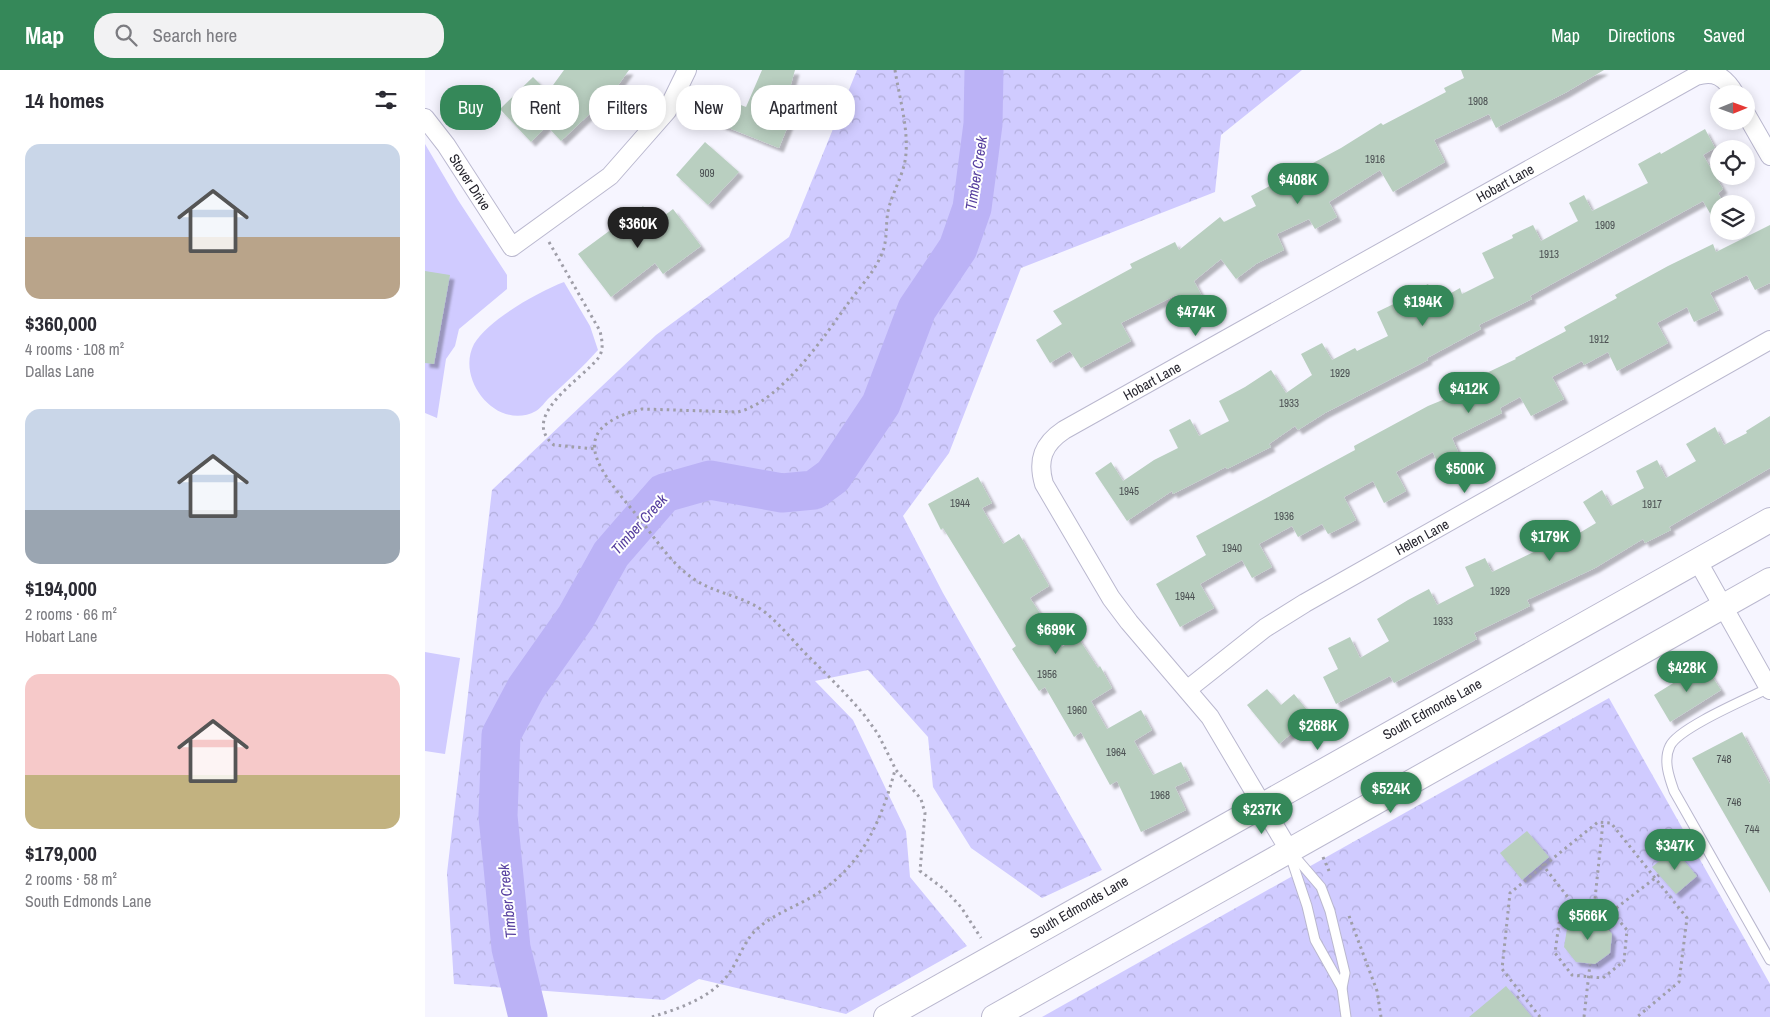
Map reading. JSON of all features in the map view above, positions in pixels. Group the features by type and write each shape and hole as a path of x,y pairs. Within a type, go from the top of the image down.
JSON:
{"main road":[{"name":"South Edmonds Lane","path":"886,1017 1770,520"},
{"path":"994,1017 1770,580"}],"street":[{"path":"540,227 610,176 667,111 687,70"},
{"name":"Hobart Lane","path":"1263,804 1210,717 1129,622 1111,598 1044,484 1041,458 1053,437 1696,76 1704,73 1720,75 1730,85"},
{"name":"Stover Drive","path":"425,118 446,144 512,248 540,227"},
{"path":"1755,130 1770,156"},
{"name":"Helen Lane","path":"1188,690 1265,628 1305,603 1770,340"},
{"path":"1697,560 1724,605 1769,689"},
{"path":"1263,804 1289,850"}],"lane":[{"path":"1769,689 1690,728 1673,740 1669,748 1667,766 1674,791 1770,960"},
{"path":"1289,850 1307,906 1315,940 1342,988"},
{"path":"1289,850 1321,887 1326,898 1345,973 1342,988 1346,1017"}],"path":[{"path":"895,70 906,151 905,166 887,213 887,235 883,251 875,266 818,344 796,370 751,408 738,412 642,409 615,417 605,424 598,433 595,454 605,476 676,563 691,577 703,584 741,598 766,613 865,716 878,734 896,770 918,794 925,813 920,871 944,889 961,907 982,939"},
{"path":"540,227 600,331 603,341 599,357 552,404 543,419 543,426 549,441 554,445 595,449"},
{"path":"652,1017 693,1002 713,989 730,973 752,933 773,917 822,891 853,863 875,831 884,810 896,770"},
{"path":"1538,1016 1502,969 1510,894 1543,865 1598,822 1603,822 1611,823 1687,918 1679,982 1637,1017"},
{"path":"1593,918 1603,822"},
{"path":"1323,857 1331,874"},
{"path":"1543,865 1577,909"},
{"path":"1611,912 1659,875"},
{"path":"1582,905 1595,907 1609,909 1627,930 1624,961 1603,978 1572,975 1555,953 1559,923 1582,905"},
{"path":"1345,909 1377,991 1381,1017"},
{"path":"1585,1017 1590,964"},
{"path":"1517,998 1521,994"}],"green space":[{"path":"857,70 1302,70 1221,135 1215,192 1021,268 949,453 903,516 943,593 1102,870 1042,898 971,848 933,787 928,737 868,670 815,681 853,720 906,831 910,877 967,946 846,1014 699,979 664,1000 454,984 447,873 492,490 656,335 789,237 833,130 855,130 855,85 851,85"},
{"path":"425,144 458,200 507,275 507,289 459,329 455,346 446,359 437,418 425,413"},
{"path":"564,282 590,326 598,350 536,411 522,416 508,414 495,409 475,387 470,373 470,358 474,344 502,316 528,300"},
{"path":"425,652 460,658 445,754 425,751"},
{"path":"1609,698 1770,984 1770,1017 1042,1017"}],"building":[{"path":"564,70 629,70 618,85 589,85 589,115 579,124 579,85 553,85"},
{"path":"762,70 795,70 791,85 756,85"},
{"path":"1461,70 1604,70 1565,93 1496,128 1489,114 1434,140 1445,162 1393,192 1380,170 1329,202 1337,217 1315,229 1309,219 1277,234 1284,250 1256,264 1236,279 1221,259 1194,281 1204,300 1184,310 1176,295 1121,323 1131,341 1081,368 1070,351 1050,363 1036,340 1062,324 1053,311 1132,268 1130,264 1175,242 1179,250 1220,217 1224,222 1256,206 1251,196 1341,148 1381,123 1383,125 1446,92 1444,88 1464,78"},
{"path":"533,77 541,85 525,85"},
{"path":"751,95 751,130 786,130 779,148 734,130 741,130 741,105 746,107"},
{"path":"511,98 511,121 501,110"},
{"path":"1705,129 1711,140 1710,151 1703,155 1710,167 1710,185 1721,185 1723,189 1718,193 1719,195 1710,195 1710,213 1703,201 1530,296 1532,299 1479,325 1481,329 1427,358 1428,360 1325,413 1298,430 1295,426 1269,444 1271,447 1173,494 1172,491 1127,521 1095,473 1111,462 1123,481 1154,460 1178,448 1169,430 1190,419 1199,436 1229,421 1219,401 1271,370 1286,393 1312,375 1301,354 1322,343 1332,360 1355,348 1357,351 1388,336 1377,312 1408,297 1407,295 1428,284 1437,301 1460,288 1462,294 1494,278 1482,253 1513,238 1512,235 1533,225 1541,241 1578,221 1569,203 1584,195 1592,211 1648,183 1638,164 1660,152 1661,154"},
{"path":"520,130 543,130 531,142"},
{"path":"551,130 573,130 561,141"},
{"path":"705,142 739,172 708,205 676,175"},
{"path":"643,206 656,222 673,209 701,246 663,274 655,263 611,297 578,254"},
{"path":"1770,225 1770,283 1755,290 1747,275 1710,293 1719,310 1694,322 1687,307 1657,323 1668,343 1617,371 1608,352 1584,365 1582,361 1552,377 1564,399 1531,416 1520,397 1500,408 1502,413 1452,438 1462,461 1440,469 1433,452 1396,472 1406,491 1384,503 1373,481 1344,497 1356,520 1333,532 1328,534 1322,524 1298,537 1292,526 1259,544 1272,567 1252,578 1242,560 1200,584 1214,608 1180,627 1156,584 1206,555 1196,536 1355,450 1354,446 1428,406 1462,392 1459,386 1516,359 1566,331 1564,327 1617,298 1615,295 1668,266 1713,244 1716,252 1740,240 1755,240 1755,232"},
{"path":"425,271 450,275 434,364 425,363"},
{"path":"1770,416 1770,468 1669,527 1671,530 1645,543 1643,539 1595,568 1527,600 1530,606 1474,633 1477,639 1394,683 1390,676 1336,704 1323,677 1338,669 1328,648 1350,637 1360,658 1389,641 1377,619 1408,600 1429,589 1437,605 1474,586 1465,567 1485,558 1492,572 1542,548 1534,530 1555,520 1566,541 1596,523 1583,502 1602,490 1611,506 1644,488 1636,471 1657,460 1666,478 1696,461 1686,444 1715,427 1724,445 1747,433 1746,431"},
{"path":"978,477 992,503 982,508 1003,544 1019,534 1049,586 1030,598 1062,647 1077,636 1098,668 1100,666 1112,688 1091,701 1107,729 1141,710 1152,730 1134,741 1153,775 1181,762 1190,780 1175,787 1186,810 1141,832 1117,781 1110,785 1081,732 1074,737 1045,687 1039,691 1012,649 1016,646 943,528 941,530 928,504"},
{"path":"1704,664 1721,690 1670,722 1654,695"},
{"path":"1267,689 1281,705 1294,694 1312,716 1279,744 1247,705"},
{"path":"1742,732 1770,784 1770,893 1692,758"},
{"path":"1527,831 1549,857 1522,880 1500,853"},
{"path":"1674,849 1697,876 1676,894 1652,867"},
{"path":"1582,917 1600,919 1612,934 1610,953 1595,964 1576,962 1564,947 1567,929"},
{"path":"1506,986 1532,1017 1469,1017"}],"waterway":[{"name":"Timber Creek","path":"528,1017 511,948 498,816 501,735 526,688 576,617 611,554 664,493 710,480 782,493 814,490 833,476 881,404 917,309 958,248 972,208 983,124 984,70"}]}
